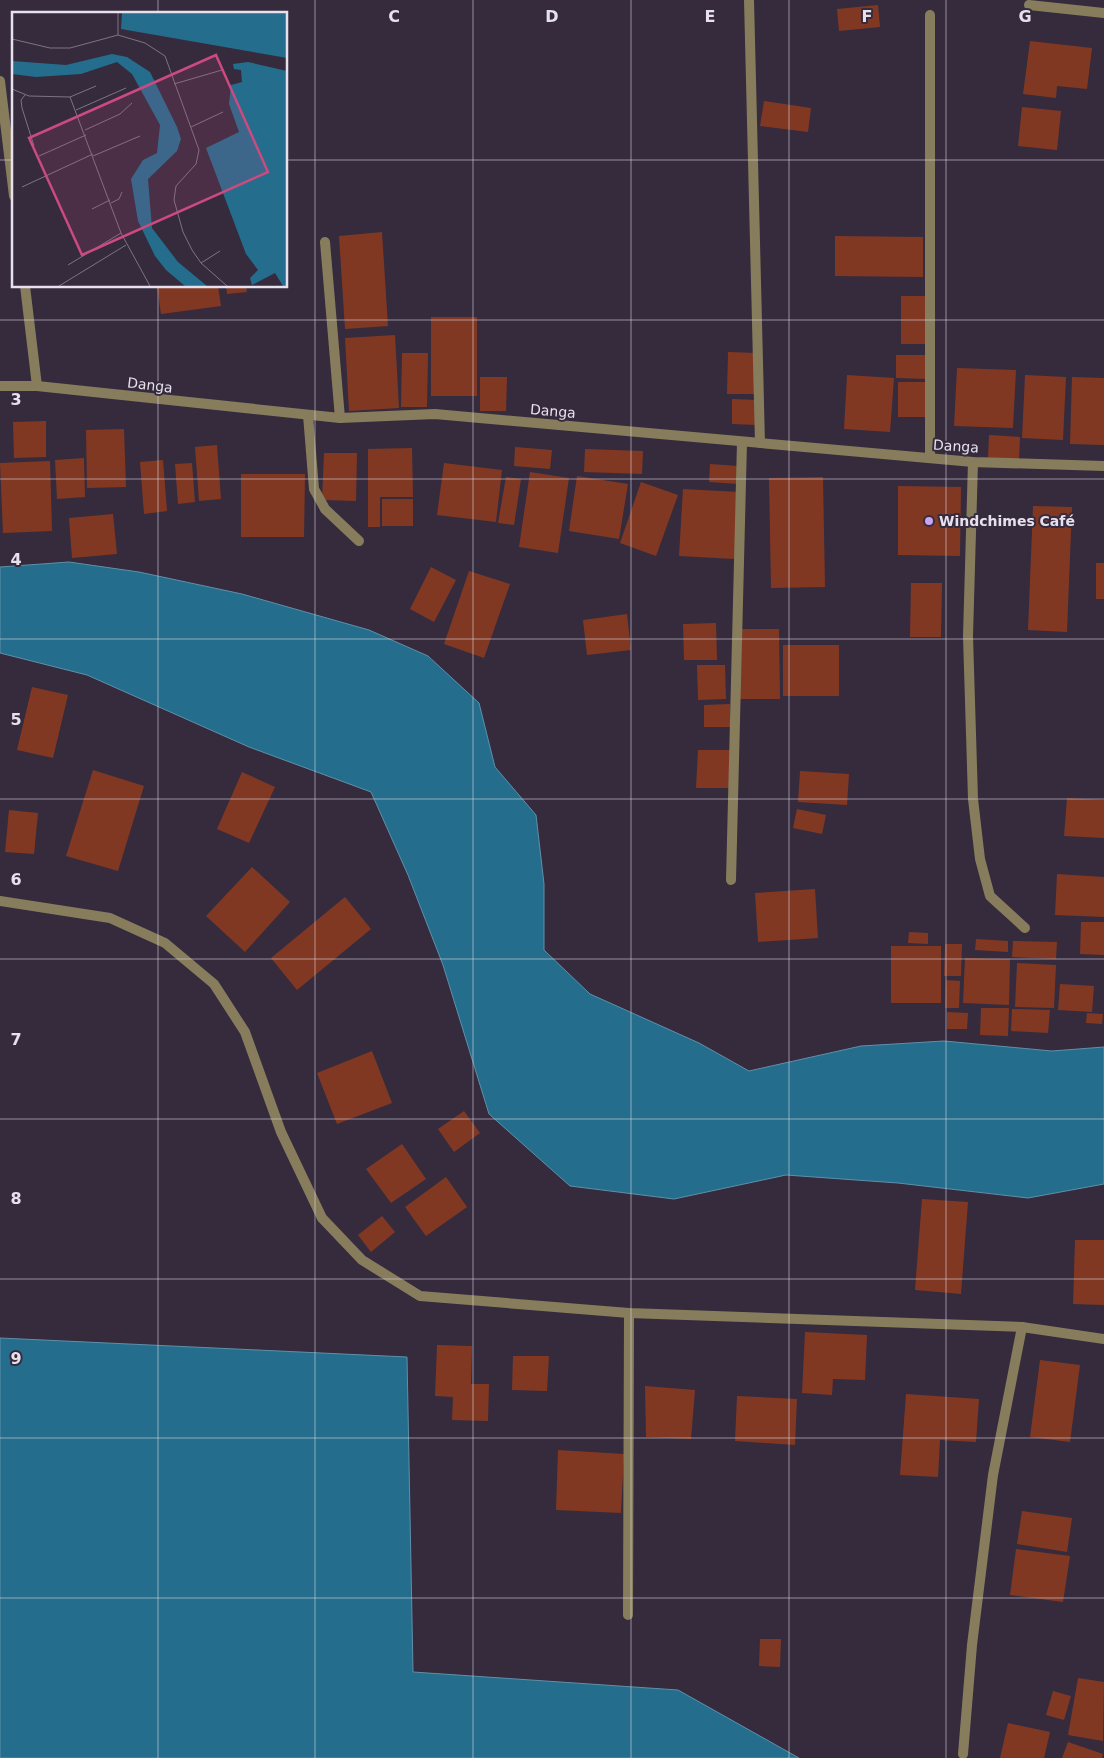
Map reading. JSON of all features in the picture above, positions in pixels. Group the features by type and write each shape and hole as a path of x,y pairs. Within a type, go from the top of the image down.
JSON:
{"street":[{"path":"749,0 760,443"},
{"path":"1029,5 1104,13"},
{"path":"930,15 930,458"},
{"path":"0,81 12,180"},
{"path":"326,242 340,418"},
{"path":"25,288 37,386"},
{"name":"Danga","path":"0,386 37,386 308,416 340,418 435,414 973,462 1104,466"},
{"path":"308,416 314,489 325,509 359,541"},
{"path":"731,880 742,442"},
{"path":"973,462 968,636 973,799 980,859 990,896 1025,928"},
{"path":"0,901 110,918 165,943 214,984 245,1032 281,1132 322,1218 362,1260 420,1296 629,1313 1022,1326 1104,1339"},
{"path":"628,1615 629,1313"},
{"path":"963,1754 972,1645 992,1475 1022,1326"}],"water":[{"path":"69,562 139,572 242,594 369,630 428,656 479,703 495,767 536,815 544,884 544,950 590,994 699,1043 749,1071 861,1046 944,1041 1052,1051 1104,1047 1104,1184 1028,1198 898,1183 786,1175 674,1199 570,1186 489,1114 443,965 408,875 371,792 249,747 87,675 0,653 0,567"},
{"path":"0,1338 407,1357 413,1672 678,1690 799,1758 0,1758"}],"building":[{"path":"878,5 880,27 839,31 837,9"},
{"path":"1030,41 1092,48 1087,89 1057,86 1056,98 1023,94"},
{"path":"764,101 811,108 808,132 760,126"},
{"path":"1022,107 1061,111 1057,150 1018,146"},
{"path":"382,232 388,326 345,329 339,236"},
{"path":"835,236 923,237 923,277 835,276"},
{"path":"157,288 218,288 221,306 161,314"},
{"path":"226,288 246,288 247,292 227,294"},
{"path":"901,296 927,296 928,344 901,344"},
{"path":"431,317 477,317 477,396 431,396"},
{"path":"395,335 399,408 349,411 345,338"},
{"path":"728,352 757,353 756,394 727,394"},
{"path":"402,353 428,353 427,407 401,407"},
{"path":"896,355 928,355 928,379 896,378"},
{"path":"957,368 1016,370 1013,428 954,426"},
{"path":"847,375 894,378 890,432 844,429"},
{"path":"1025,375 1066,377 1063,440 1022,438"},
{"path":"480,377 507,377 506,411 480,411"},
{"path":"1072,377 1104,378 1104,445 1070,444"},
{"path":"898,382 929,382 929,417 898,417"},
{"path":"732,399 757,400 757,425 732,424"},
{"path":"46,421 46,457 14,458 13,422"},
{"path":"124,429 126,487 87,488 86,430"},
{"path":"989,435 1020,437 1019,460 988,458"},
{"path":"217,445 221,499 199,501 195,447"},
{"path":"515,447 552,450 550,469 514,466"},
{"path":"412,448 413,497 380,497 380,527 368,527 368,449"},
{"path":"585,449 643,451 642,474 584,472"},
{"path":"324,453 357,453 356,501 322,500"},
{"path":"84,458 85,497 57,499 55,460"},
{"path":"163,460 167,511 144,514 140,462"},
{"path":"50,461 52,531 3,533 0,463"},
{"path":"192,463 195,502 178,504 175,464"},
{"path":"444,463 502,470 496,522 437,515"},
{"path":"710,464 739,466 738,484 709,482"},
{"path":"530,472 569,478 558,553 519,547"},
{"path":"241,474 305,474 304,537 241,537"},
{"path":"577,476 628,484 619,539 569,531"},
{"path":"506,477 521,479 514,525 498,523"},
{"path":"823,477 825,587 771,588 769,478"},
{"path":"641,482 678,495 656,556 620,543"},
{"name":"Windchimes Café","path":"898,486 961,487 960,556 898,555"},
{"path":"683,489 739,492 735,559 679,556"},
{"path":"382,499 413,499 413,526 382,526"},
{"path":"1033,506 1072,507 1067,632 1028,630"},
{"path":"113,514 117,554 72,558 69,518"},
{"path":"1096,563 1104,563 1104,599 1096,599"},
{"path":"431,567 456,580 434,622 410,609"},
{"path":"469,571 510,584 484,658 444,644"},
{"path":"911,583 942,583 941,637 910,637"},
{"path":"627,614 631,650 587,655 583,620"},
{"path":"716,623 717,660 684,660 683,624"},
{"path":"739,629 779,629 780,699 739,699"},
{"path":"783,645 839,645 839,696 783,696"},
{"path":"697,665 725,665 726,699 698,700"},
{"path":"32,687 68,695 53,758 17,750"},
{"path":"730,704 730,727 704,727 704,705"},
{"path":"698,750 730,750 729,788 696,788"},
{"path":"93,770 144,786 118,871 66,856"},
{"path":"800,771 849,774 847,805 798,802"},
{"path":"242,772 275,787 249,843 217,829"},
{"path":"1067,798 1104,800 1104,838 1064,836"},
{"path":"797,809 826,815 822,834 793,828"},
{"path":"9,810 38,813 34,854 5,852"},
{"path":"252,867 290,902 245,952 206,916"},
{"path":"1057,874 1104,877 1104,917 1055,915"},
{"path":"815,889 818,938 758,942 755,893"},
{"path":"345,897 371,929 297,990 271,958"},
{"path":"1081,922 1104,922 1104,955 1080,954"},
{"path":"909,932 928,933 928,944 908,943"},
{"path":"976,939 1008,941 1008,952 975,950"},
{"path":"1013,941 1057,942 1056,959 1012,957"},
{"path":"945,944 962,944 961,976 944,976"},
{"path":"891,946 941,946 941,1003 891,1003"},
{"path":"965,958 1010,959 1009,1005 963,1003"},
{"path":"1017,963 1056,965 1054,1008 1015,1007"},
{"path":"946,980 960,981 959,1008 945,1008"},
{"path":"1060,984 1094,986 1092,1012 1058,1010"},
{"path":"981,1008 1009,1008 1008,1036 980,1035"},
{"path":"1012,1009 1050,1010 1048,1033 1011,1031"},
{"path":"947,1012 968,1013 967,1029 947,1029"},
{"path":"1087,1013 1103,1014 1102,1024 1086,1023"},
{"path":"372,1051 392,1103 337,1124 317,1073"},
{"path":"464,1111 480,1133 454,1152 438,1129"},
{"path":"402,1144 426,1179 391,1203 366,1169"},
{"path":"446,1177 467,1207 426,1236 405,1207"},
{"path":"922,1199 968,1202 961,1294 915,1290"},
{"path":"382,1216 395,1232 371,1252 358,1235"},
{"path":"1075,1240 1104,1240 1104,1305 1073,1304"},
{"path":"805,1332 867,1335 865,1380 833,1379 832,1395 802,1393"},
{"path":"437,1345 472,1346 471,1384 489,1384 488,1421 452,1420 453,1397 435,1396"},
{"path":"513,1356 549,1356 547,1391 512,1390"},
{"path":"1040,1360 1080,1365 1070,1442 1030,1437"},
{"path":"645,1386 695,1390 691,1439 646,1437"},
{"path":"906,1394 979,1399 976,1442 940,1440 938,1477 900,1475"},
{"path":"737,1396 797,1399 795,1445 735,1441"},
{"path":"558,1450 624,1454 621,1513 556,1510"},
{"path":"1022,1511 1072,1518 1067,1552 1017,1544"},
{"path":"1016,1549 1070,1556 1063,1602 1010,1595"},
{"path":"760,1639 781,1639 780,1667 759,1666"},
{"path":"1078,1678 1104,1682 1103,1741 1068,1735"},
{"path":"1053,1691 1071,1696 1064,1720 1046,1715"},
{"path":"1008,1723 1050,1732 1044,1758 1000,1758"},
{"path":"1068,1742 1103,1754 1102,1758 1062,1758"}],"place":[{"name":"Windchimes Café","path":"929,521"}]}
